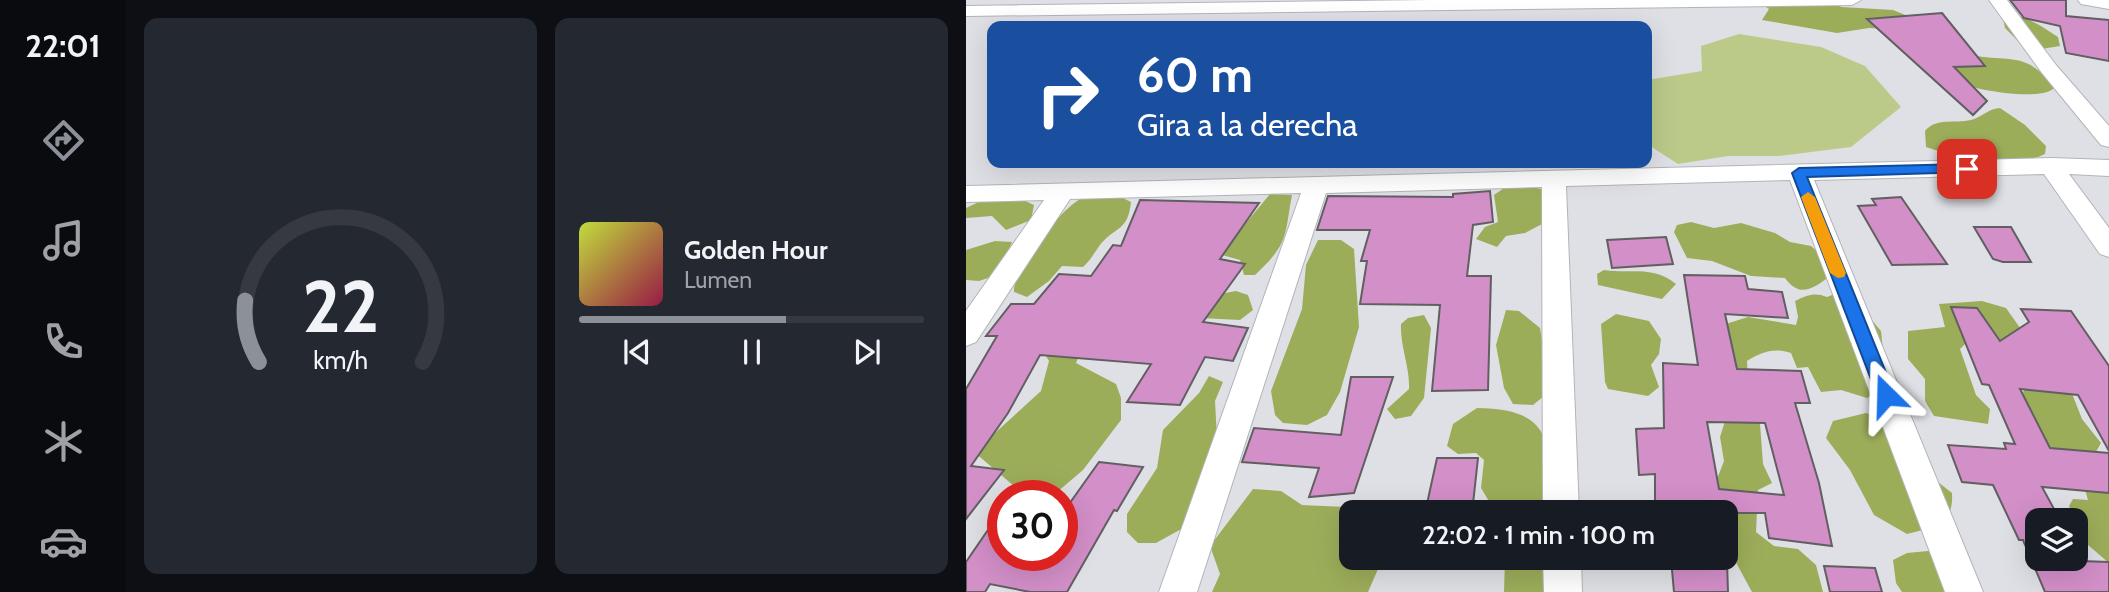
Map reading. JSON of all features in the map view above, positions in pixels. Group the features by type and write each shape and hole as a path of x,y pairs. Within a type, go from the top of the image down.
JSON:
{"street":[{"path":"966,12 1852,0"},
{"path":"1990,0 1998,0 2049,69 2109,140"},
{"path":"2087,0 2109,4"},
{"path":"966,194 2050,166 2109,168"},
{"path":"2050,166 2109,247"},
{"path":"1799,173 1964,592"},
{"path":"1554,179 1561,500"},
{"path":"1178,592 1316,185"},
{"path":"966,334 1063,191"},
{"path":"1562,570 1563,592"}],"green space":[{"path":"1756,0 1827,2 1842,7 1893,10 1908,16 1906,30 1869,28 1837,33 1762,20 1769,9"},
{"path":"2012,15 2030,20 2058,37 2060,46 2028,51 2005,28 2003,19"},
{"path":"1739,34 1821,47 1865,66 1901,107 1851,147 1779,156 1728,156 1678,164 1652,147 1652,79 1702,71 1701,46"},
{"path":"1901,36 1962,53 2017,60 2035,68 2055,87 2048,92 2021,94 1959,84 1937,71"},
{"path":"2000,108 2025,125 2046,146 2045,154 2016,162 2001,162 1955,156 1926,147 1925,131 1930,126 1974,119"},
{"path":"1513,182 1545,190 1546,209 1542,224 1525,233 1506,236 1497,247 1476,239 1485,227 1498,222 1494,195"},
{"path":"1270,194 1292,195 1286,231 1280,247 1255,275 1244,275 1240,260 1222,255 1228,231 1246,223"},
{"path":"1117,195 1131,202 1127,219 1100,245 1083,267 1062,266 1049,281 1027,297 1014,292 1021,269 1029,255 1064,213 1084,197"},
{"path":"1021,199 1034,205 1031,220 1006,230 992,216 966,218 966,208 983,200"},
{"path":"1691,222 1714,228 1741,223 1775,233 1790,242 1811,246 1825,258 1826,279 1804,290 1790,284 1785,278 1751,276 1712,261 1687,258 1674,232 1677,225"},
{"path":"1318,240 1341,240 1354,249 1359,327 1340,392 1327,415 1307,425 1283,423 1275,415 1271,391 1302,309 1306,265"},
{"path":"995,241 1012,242 1000,274 979,281 966,280 966,250"},
{"path":"1604,270 1650,272 1676,284 1662,299 1598,285 1597,274"},
{"path":"1236,291 1248,295 1253,310 1240,320 1200,318 1214,295"},
{"path":"1842,291 1850,294 1881,331 1885,370 1878,392 1867,398 1841,390 1821,392 1808,367 1797,368 1791,353 1779,350 1763,353 1747,361 1748,382 1743,387 1713,328 1748,317 1796,325 1798,317 1795,301 1811,295 1827,297"},
{"path":"1982,301 2006,308 2030,342 1965,344 1960,349 1976,395 1990,409 1988,424 1934,416 1925,401 1925,379 1908,359 1908,331 1945,327 1939,304"},
{"path":"1506,310 1519,311 1540,328 1547,371 1544,396 1533,405 1513,404 1504,388 1496,345"},
{"path":"1616,314 1649,321 1661,339 1659,354 1651,365 1659,387 1648,396 1608,389 1605,382 1601,324"},
{"path":"1424,315 1431,328 1424,398 1411,416 1395,419 1387,409 1409,389 1401,324 1408,318"},
{"path":"1087,337 1076,363 1116,384 1121,398 1121,420 1083,470 1071,480 1007,480 974,452 1041,391 1049,361 1038,343"},
{"path":"2030,364 2071,391 2082,419 2101,443 2093,457 2109,483 2109,563 2088,545 2088,508 2069,506 2073,499 2088,500 2080,473 2038,439 2023,393"},
{"path":"1209,376 1223,382 1215,401 1218,457 1185,527 1156,543 1138,543 1127,532 1127,514 1157,468 1163,430 1199,393"},
{"path":"1477,408 1504,410 1523,416 1535,424 1548,451 1554,500 1488,500 1481,488 1484,460 1476,453 1458,454 1447,446 1453,424"},
{"path":"1759,410 1763,464 1772,483 1758,490 1756,532 1774,546 1798,549 1816,565 1823,592 1752,592 1738,566 1738,500 1713,500 1710,497 1724,461 1720,437 1727,415"},
{"path":"1866,413 1890,421 1906,457 1952,493 1950,512 1940,523 1907,534 1874,515 1850,470 1826,438 1833,421"},
{"path":"1253,489 1281,491 1302,505 1339,507 1339,570 1378,570 1368,592 1212,592 1220,574 1210,546"},
{"path":"1928,551 1945,555 1970,592 1902,592 1896,583 1893,560 1907,553"},
{"path":"1505,570 1556,570 1556,592 1504,592"}],"building":[{"path":"2010,0 2066,0 2066,16 2109,20 2109,61 2066,53 2060,26 2024,18"},
{"path":"1942,13 1985,66 1954,67 1987,101 1973,115 1867,19"},
{"path":"1490,191 1493,222 1473,225 1467,276 1491,276 1488,390 1432,391 1440,305 1360,304 1367,261 1361,261 1370,230 1317,230 1328,196 1453,197 1453,194"},
{"path":"1901,197 1947,264 1892,265 1858,206 1876,205 1872,199"},
{"path":"1140,200 1259,203 1220,259 1245,264 1203,322 1248,328 1233,361 1205,357 1180,405 1127,402 1151,364 1040,355 1008,413 971,466 1004,470 996,480 987,480 987,492 966,519 966,389 997,336 986,336 1011,304 1034,304 1059,274 1091,276 1113,245 1121,246"},
{"path":"1974,227 2011,227 2031,262 2003,262 1993,259"},
{"path":"1666,237 1673,264 1612,268 1607,240"},
{"path":"1684,275 1745,276 1748,289 1782,292 1788,318 1725,314 1737,369 1801,371 1810,403 1795,403 1819,483 1832,546 1769,538 1765,513 1738,513 1738,500 1655,500 1655,474 1639,475 1636,429 1664,428 1663,363 1698,365","holes":["1707,422 1765,423 1784,495 1719,489"]},
{"path":"1951,307 1977,308 2000,341 2029,322 2021,309 2071,311 2109,366 2109,451 2078,395 2020,389 2050,448 2109,453 2109,493 2042,487 2053,508 2025,508 2025,545 2023,540 2019,540 1993,485 1962,482 1948,445 2006,449 2004,443 2015,444 1989,385 1982,384"},
{"path":"1351,377 1393,377 1354,493 1309,497 1319,468 1242,462 1254,428 1341,435"},
{"path":"1437,458 1478,458 1473,500 1428,500"},
{"path":"1099,462 1143,467 1117,511 1114,510 1067,592 1030,592 990,584 985,592 966,592 966,562 987,531 987,571 1078,571 1078,492"},
{"path":"2088,561 2109,562 2109,592 2045,592 2036,571 2088,571"},
{"path":"1824,566 1875,568 1882,592 1830,592"},
{"path":"1672,570 1727,570 1728,592 1674,592"}],"slow traffic":[{"path":"1808,197 1838,273"}],"route":[{"path":"1886,395 1799,173 1967,169"}]}
